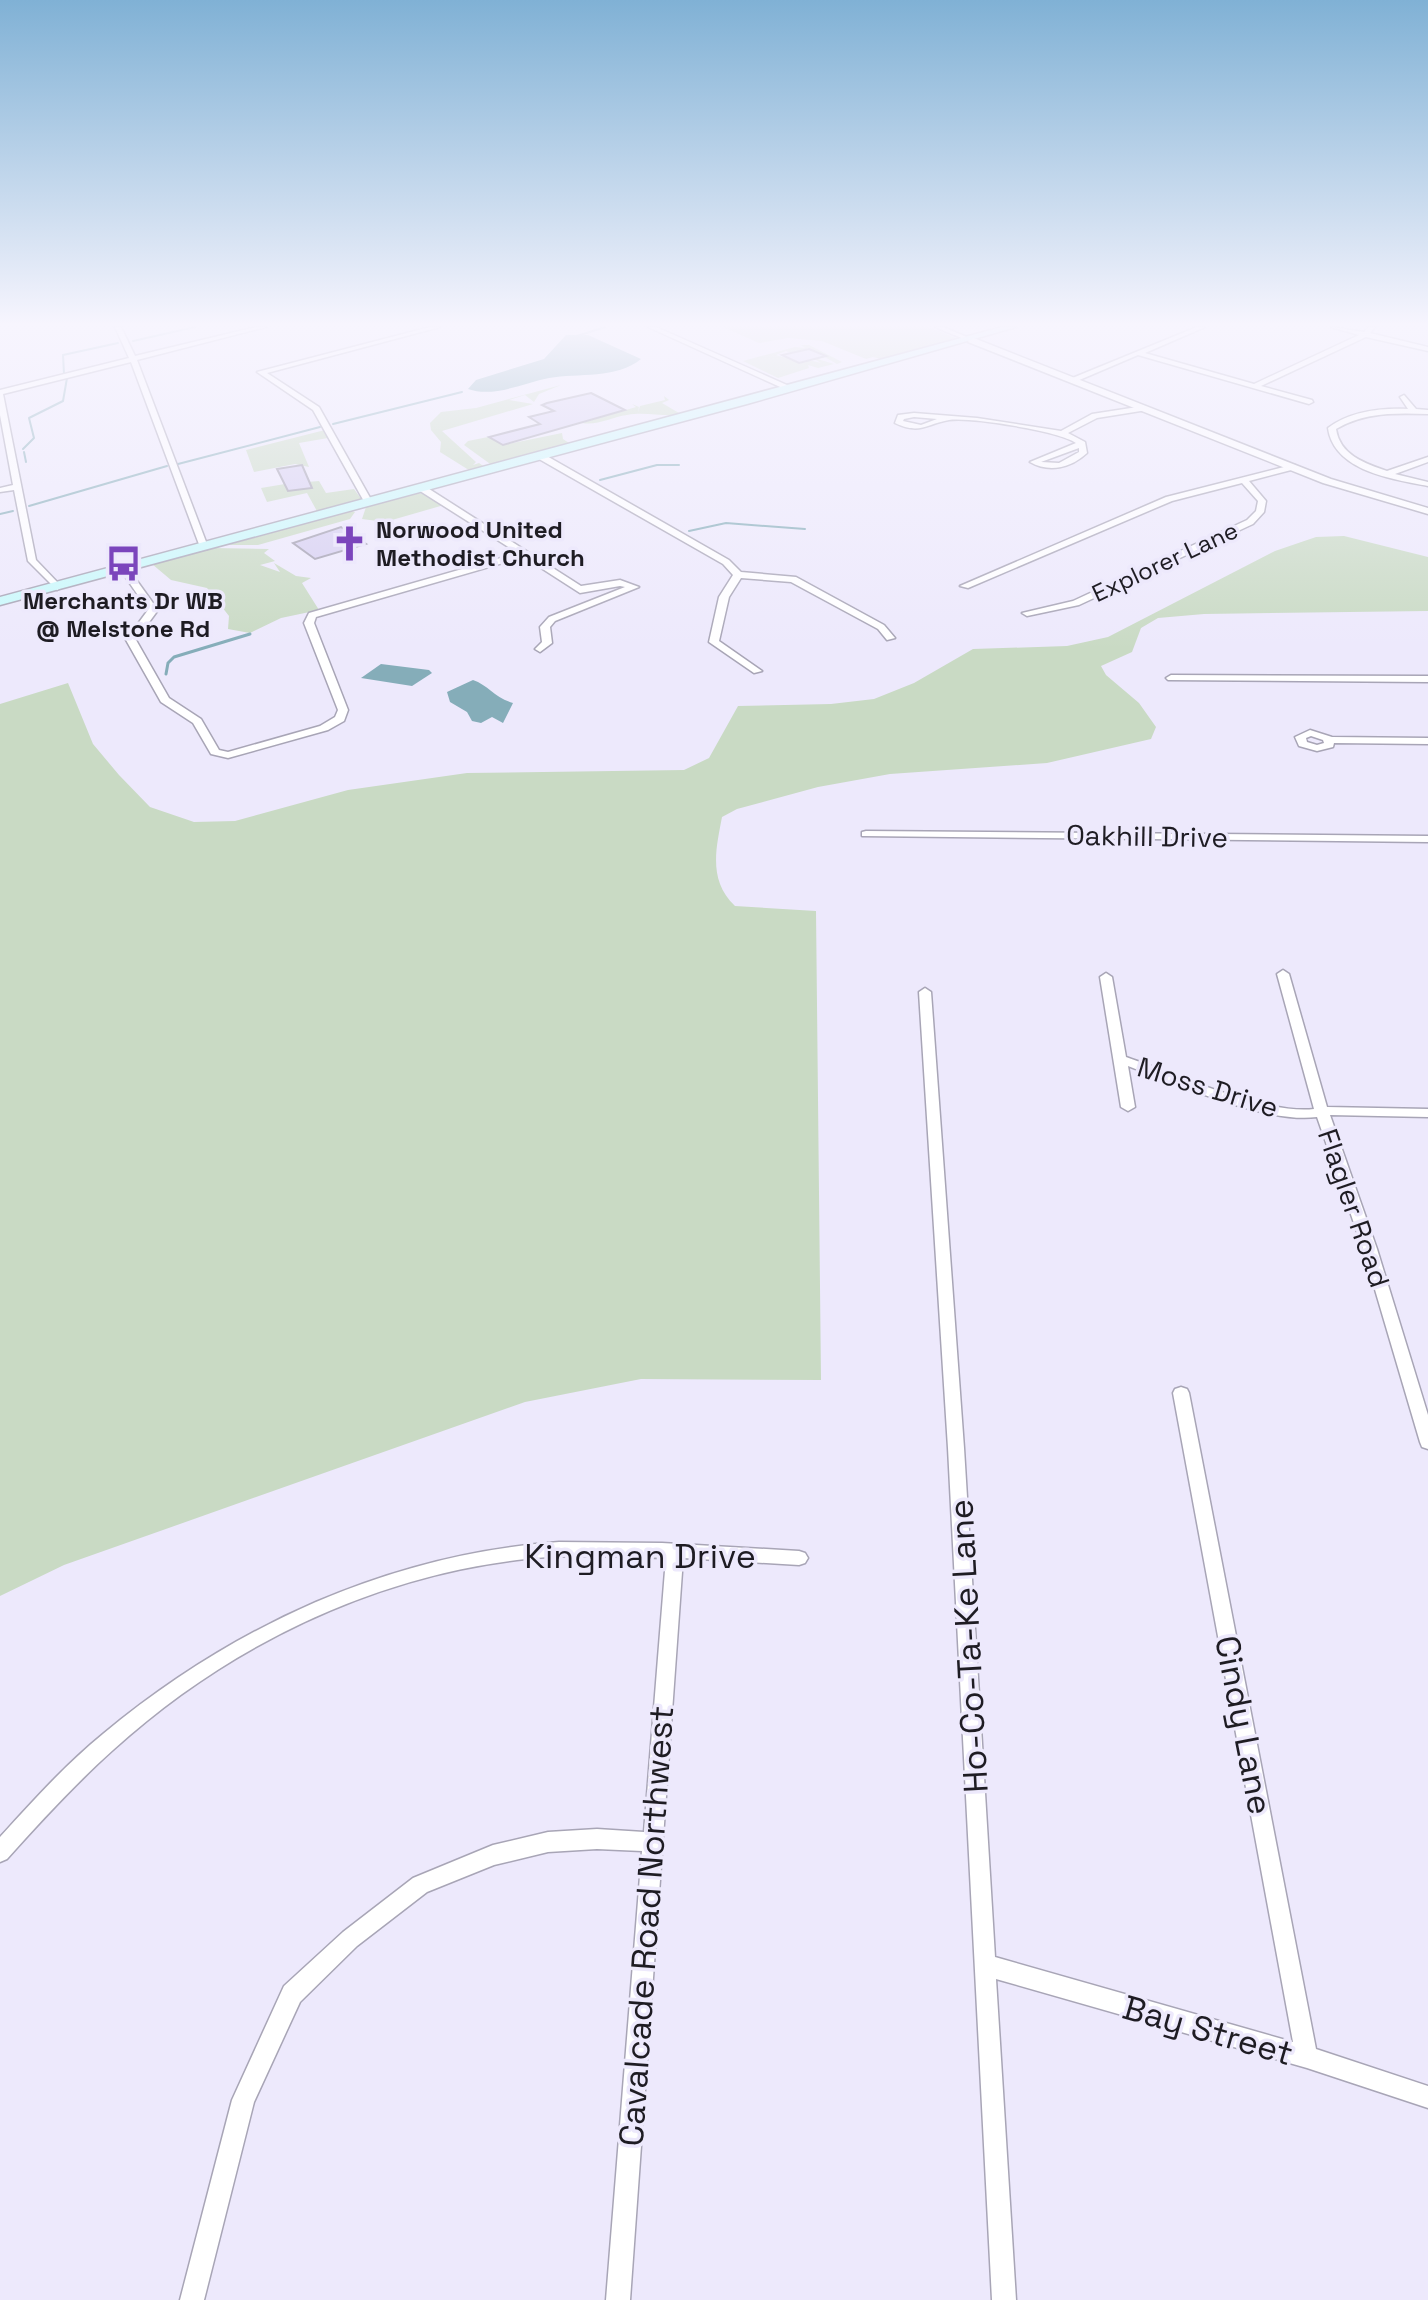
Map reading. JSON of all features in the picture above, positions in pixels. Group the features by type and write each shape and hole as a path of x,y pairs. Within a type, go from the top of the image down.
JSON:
{"main road":[{"path":"0,601 625,434"}],"street":[{"path":"7,434 32,561 57,587"},
{"path":"161,434 204,547"},
{"path":"330,434 369,503"},
{"path":"1067,434 1076,437 1082,444 1083,453 1073,461 1051,466 1034,462 1082,444"},
{"path":"1208,434 1374,497 1428,511"},
{"path":"1333,434 1339,451 1386,474 1428,484"},
{"path":"542,457 726,562 738,575 793,579 881,627 890,638"},
{"path":"1386,474 1428,459"},
{"path":"965,586 1158,503 1292,467"},
{"name":"Explorer Lane","path":"1027,613 1076,603 1250,522 1260,512 1262,501 1244,480"},
{"path":"0,490 17,487"},
{"path":"423,489 582,590 626,583 634,587 552,619 545,627 547,643 540,649"},
{"path":"124,569 153,610 131,640 165,700 197,721 215,752 221,755 269,745 324,728 340,719 343,710 309,623 312,615 525,554"},
{"path":"738,575 724,595 712,636 717,647 757,671"},
{"path":"1171,678 1428,679"},
{"path":"1330,740 1428,741"},
{"name":"Oakhill Drive","path":"866,834 1428,839"},
{"name":"Flagler Road","path":"1283,974 1322,1113 1370,1249 1428,1442"},
{"name":"Moss Drive","path":"1106,977 1120,1059 1234,1100 1277,1110 1428,1113"},
{"name":"Ho-Co-Ta-Ke Lane","path":"925,992 956,1448 1004,2300"},
{"path":"1120,1059 1128,1107"},
{"name":"Cindy Lane","path":"1181,1393 1307,2057"},
{"name":"Kingman Drive","path":"0,1852 32,1813 130,1722 212,1663 302,1616 385,1583 455,1564 524,1552 590,1549 799,1558"},
{"name":"Cavalcade Road Northwest","path":"618,2300 650,1842 675,1552"},
{"path":"192,2300 243,2100 292,1994 350,1939 420,1885 493,1855 548,1842 597,1839 650,1842"},
{"name":"Bay Street","path":"986,1965 1307,2057 1428,2097"}],"green space":[{"path":"308,434 327,434 328,438 299,443 309,467 295,464 254,472 246,450"},
{"path":"435,434 446,434 476,462 473,465 479,463 486,468 472,472 440,452 441,442"},
{"path":"562,434 563,439 572,445 493,466 464,445 468,441 498,435 490,438 503,445"},
{"path":"319,481 326,493 354,489 362,500 318,513 307,493 267,502 261,488 285,484 288,491 312,488 307,482"},
{"path":"416,493 427,494 444,505 385,522 362,519 366,507"},
{"path":"355,512 350,519 258,545 228,545"},
{"path":"1344,536 1428,557 1428,611 1204,614 1158,618 1141,628 1132,652 1101,666 1106,675 1139,703 1156,727 1151,739 1047,763 890,774 818,787 737,809 722,817 716,852 717,875 726,896 735,906 816,911 821,1380 641,1379 525,1402 64,1565 0,1596 0,704 68,683 93,744 119,775 150,807 194,822 235,821 348,790 467,773 684,770 709,758 738,706 831,704 874,699 914,683 973,649 1067,646 1108,637 1275,551 1316,537"},
{"path":"213,548 269,549 264,553 275,561 260,565 280,572 274,563 296,576 311,578 302,583 319,610 281,618 250,633 228,629 229,616 207,588 171,580 152,564"}],"water":[{"path":"381,664 429,670 432,673 412,686 361,678"},
{"path":"473,680 513,703 503,723 492,717 481,723 472,721 467,712 450,702 447,692"}],"building":[{"path":"499,434 540,434 503,445 489,437"},
{"path":"302,465 312,488 288,491 277,469"},
{"name":"Norwood United Methodist Church","path":"341,527 366,544 315,559 293,543"}],"waterway":[{"path":"23,449 34,438 33,434"},
{"path":"178,464 292,434"},
{"path":"24,452 26,462"},
{"path":"600,480 657,465 679,465"},
{"path":"29,506 167,466"},
{"path":"0,514 13,511"},
{"path":"689,531 726,523 805,529"},
{"path":"166,674 168,663 174,657 250,634"}],"place":[{"name":"Norwood United Methodist Church","path":"350,544"},
{"name":"Merchants Dr WB @ Melstone Rd","path":"123,564"}]}
